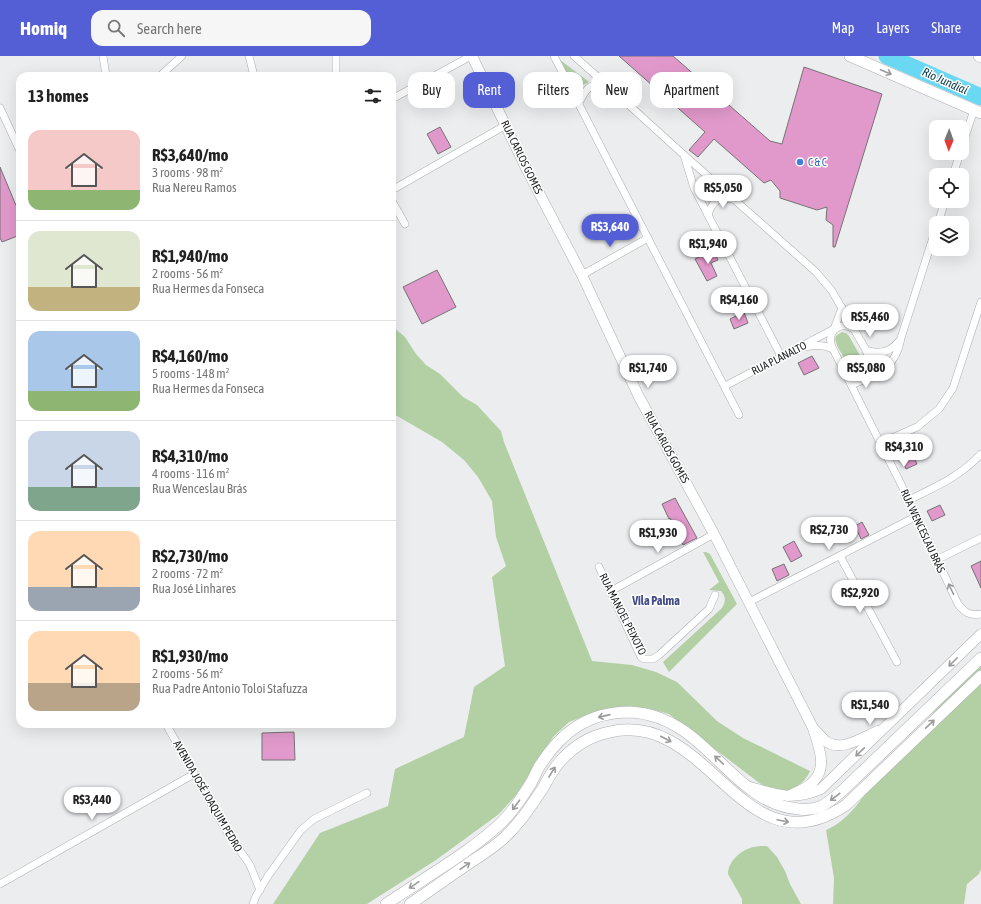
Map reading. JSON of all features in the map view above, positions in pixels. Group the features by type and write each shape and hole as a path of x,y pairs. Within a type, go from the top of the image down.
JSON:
{"main road":[{"name":"RUA CARLOS GOMES","path":"471,56 527,170 582,274 638,395 714,534 813,728"},
{"path":"850,56 977,111"},
{"path":"747,787 776,795 788,796 810,794 821,789 981,634"},
{"path":"386,904 472,847 504,820 532,782 538,768 555,745 568,733 584,722 604,715 630,712 645,713 661,718 685,731 708,750 747,787 775,804 787,808 805,810 819,807 842,791 981,658"},
{"path":"410,904 484,854 503,838 517,825 529,810 557,765 575,748 593,736 626,729 644,731 662,737 678,746 698,761 748,805 768,817 790,822 809,822 834,813 846,805 981,676"},
{"path":"813,728 828,742 840,746 848,745 883,729"},
{"path":"788,796 809,785 822,766 813,728"}],"street":[{"path":"103,56 105,72"},
{"path":"164,72 182,56"},
{"path":"250,56 253,72"},
{"path":"336,56 336,72"},
{"path":"396,97 471,56"},
{"path":"554,56 563,72"},
{"path":"574,56 593,72"},
{"path":"583,94 591,86"},
{"path":"0,108 16,142"},
{"path":"582,108 739,415"},
{"path":"633,108 684,156 816,272 832,291 866,350 871,366 871,375"},
{"path":"969,130 977,111"},
{"path":"396,188 506,125"},
{"path":"684,156 694,188 781,356"},
{"path":"708,215 711,206 715,201 723,198 734,199"},
{"path":"396,208 405,224"},
{"path":"582,274 648,238"},
{"path":"852,385 871,375 881,372 889,366 897,353 929,250"},
{"path":"881,443 916,427 939,409 953,388 981,302"},
{"path":"833,349 830,342 830,335 834,329 842,308"},
{"path":"834,329 840,326 848,326 854,329"},
{"name":"RUA PLANALTO","path":"725,386 834,329"},
{"path":"866,350 874,353 882,353 890,350 901,338"},
{"path":"797,348 824,345 833,349"},
{"name":"RUA WENCESLAU BRÁS","path":"833,349 917,516 936,560 958,604 969,614 981,614"},
{"path":"909,500 953,478 981,454"},
{"path":"749,602 917,516"},
{"path":"611,591 714,534"},
{"path":"936,560 981,538"},
{"path":"840,556 898,662"},
{"name":"RUA MANOEL PEIXOTO","path":"599,567 642,656 648,660 659,655 708,609 715,595"},
{"name":"AVENIDA JOSÉ JOAQUIM PEDRO","path":"168,728 227,832 250,865 260,890"},
{"path":"0,884 194,774"},
{"path":"253,904 260,890 297,835 308,824 314,819 367,793"}],"green space":[{"path":"559,59 576,72 566,72"},
{"path":"583,77 589,82 583,85"},
{"path":"702,180 712,185 714,190 713,197 708,199 702,196"},
{"path":"396,329 405,337 416,354 426,365 440,374 463,397 477,405 501,431 504,442 592,661 632,665 656,672 677,682 717,721 743,738 810,771 804,781 795,788 784,792 769,789 669,714 646,708 623,707 597,711 569,722 553,737 516,795 499,814 436,860 367,904 273,904 320,833 388,806 395,769 464,737 474,687 505,666 492,577 506,566 496,537 492,501 478,477 464,460 442,442 396,415"},
{"path":"842,332 849,336 863,361 864,368 861,372 857,373 852,370 837,346 835,340 836,336"},
{"path":"703,552 710,554 737,604 669,672 663,662 722,608 724,603 725,597 721,591 709,590 719,582"},
{"path":"981,659 981,869 979,874 967,884 964,904 833,904 834,878 826,830 842,820 854,808 877,779"},
{"path":"758,846 767,846 777,857 801,904 742,904 742,899 728,874 730,865 739,854 746,849"}],"building":[{"name":"C & C","path":"619,56 673,56 691,72 650,72 650,83 642,76 642,72 637,72"},
{"name":"C & C","path":"804,67 882,94 835,247 833,247 833,225 826,220 827,207 817,210 780,198 780,191 771,180 764,183 714,139 698,157 689,150 705,132 678,108 732,108 770,141 782,144"},
{"path":"440,127 451,147 438,154 427,134"},
{"path":"0,167 16,205 16,237 2,242 0,238"},
{"path":"713,250 718,260 711,263 717,276 707,281 695,259"},
{"path":"437,270 456,307 422,324 403,287"},
{"path":"744,312 748,323 734,329 730,319"},
{"path":"812,356 819,368 804,375 798,363"},
{"path":"910,449 917,464 906,469 899,454"},
{"path":"675,498 697,538 683,545 662,504"},
{"path":"940,505 945,515 932,521 927,511"},
{"path":"862,522 869,535 861,539 855,526"},
{"path":"794,541 802,556 791,562 783,547"},
{"path":"981,561 981,588 971,566"},
{"path":"784,564 789,575 777,581 772,569"},
{"path":"294,732 295,760 262,760 262,733"}],"waterway":[{"name":"Rio Jundiaí","path":"887,56 981,97"}],"place":[{"name":"C & C","path":"800,162"}],"district":[{"name":"Vila Palma","path":"656,601"}]}
